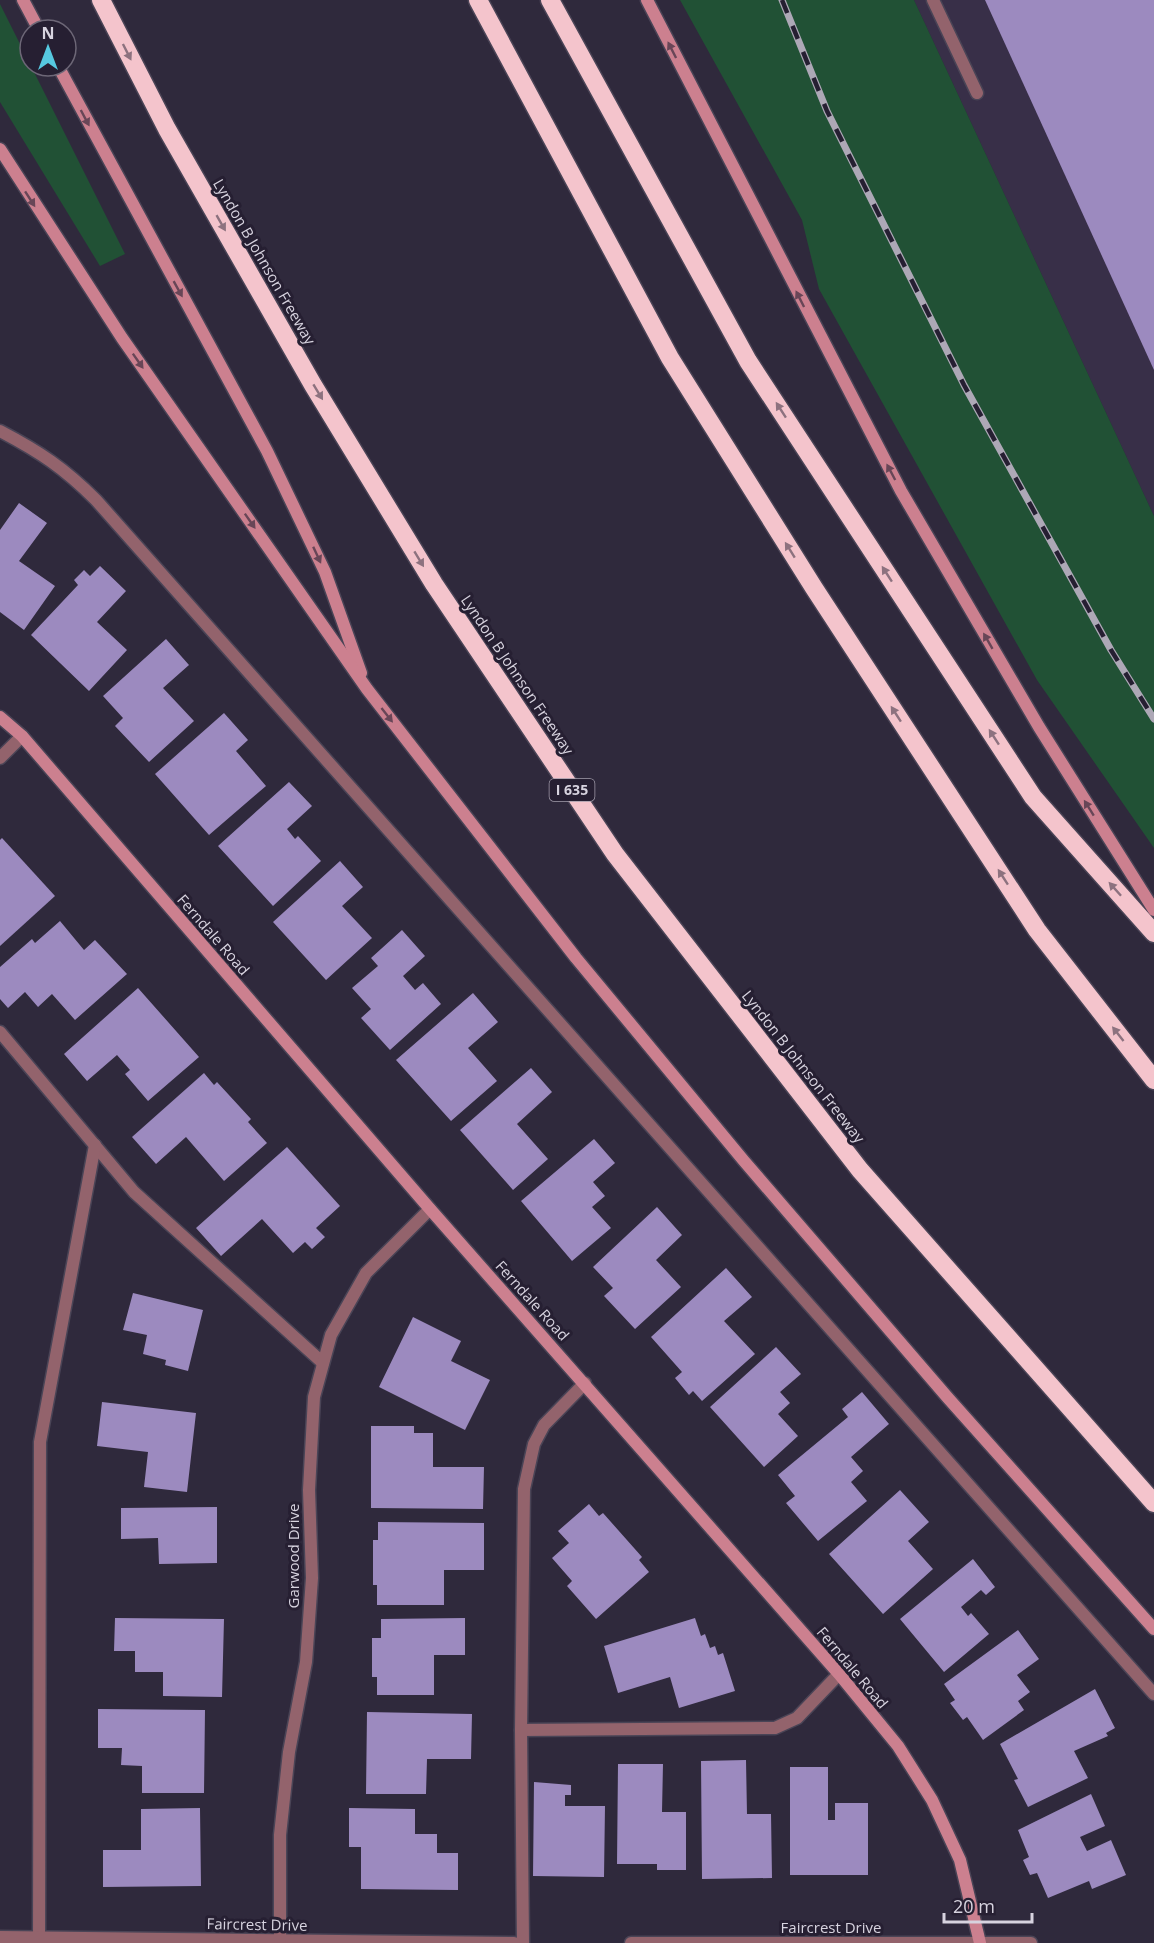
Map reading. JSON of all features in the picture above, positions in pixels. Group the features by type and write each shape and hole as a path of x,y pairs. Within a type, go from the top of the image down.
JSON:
{"highway":[{"name":"Lyndon B Johnson Freeway","path":"101,0 167,129 313,385 434,584 615,854 860,1170 1154,1503"},
{"path":"478,0 670,358 808,578 1037,930 1154,1080"},
{"path":"550,0 748,361 1033,797 1154,933"}],"main road":[{"path":"23,0 33,18"},
{"path":"647,0 901,491 1039,727 1154,910"},
{"path":"64,78 267,451 325,572 367,689"},
{"path":"0,149 122,338 367,689 576,958 744,1161 941,1390 1154,1629"},
{"name":"Ferndale Road","path":"0,717 22,736 430,1209 840,1674 898,1746 932,1800 960,1860 980,1943"}],"street":[{"path":"933,0 977,93"},
{"path":"0,431 44,455 67,471 96,500 1154,1694"},
{"path":"0,758 22,736"},
{"path":"0,1032 134,1192 324,1363"},
{"path":"39,1940 40,1442 95,1145"},
{"name":"Garwood Drive","path":"280,1940 280,1835 289,1752 306,1662 312,1578 309,1490 314,1396 331,1335 366,1273 430,1209"},
{"path":"523,1943 521,1730 524,1490 534,1444 544,1425 585,1383"},
{"path":"521,1730 775,1728 797,1718 840,1674"},
{"name":"Faircrest Drive","path":"0,1937 39,1940 514,1943"},
{"name":"Faircrest Drive","path":"631,1943 1031,1943"}],"shaded area":[{"path":"914,0 1154,0 1154,516"}],"green space":[{"path":"680,0 914,0 1154,516 1154,848 1037,680 819,289 802,220"},
{"path":"0,4 18,40 18,78 37,78 125,254 100,266 0,102"}],"building":[{"path":"985,0 1154,0 1154,370"},
{"path":"19,503 47,523 19,561 55,586 24,630 0,612 0,530"},
{"path":"100,566 126,591 97,622 127,650 89,691 31,635 78,585 74,580 84,570 90,576"},
{"path":"166,639 189,665 163,688 194,721 149,762 115,726 123,718 103,696"},
{"path":"224,713 248,740 236,751 266,786 209,835 155,774"},
{"path":"289,782 312,806 287,829 295,839 298,836 321,861 273,906 218,846"},
{"path":"2,838 55,896 0,946 0,840"},
{"path":"340,861 363,887 342,906 372,938 326,980 273,922"},
{"path":"60,921 84,950 95,940 127,974 75,1020 52,994 38,1007 25,992 8,1008 0,999 0,967 32,939 35,943"},
{"path":"402,930 425,956 403,976 415,990 423,983 441,1004 390,1050 361,1018 371,1009 352,988 378,966 371,958"},
{"path":"138,988 199,1057 148,1101 125,1074 130,1070 117,1055 87,1081 64,1054"},
{"path":"473,993 498,1022 468,1048 497,1081 451,1121 396,1060"},
{"path":"531,1068 552,1092 517,1124 548,1159 513,1190 460,1130"},
{"path":"204,1073 214,1085 217,1082 251,1119 248,1122 267,1143 224,1181 186,1137 156,1164 132,1137"},
{"path":"594,1139 615,1163 593,1182 605,1196 592,1207 611,1228 572,1261 521,1201"},
{"path":"287,1147 340,1206 316,1228 325,1237 312,1249 305,1242 293,1253 262,1219 221,1256 196,1228"},
{"path":"657,1207 682,1235 656,1260 681,1287 635,1329 604,1296 613,1288 593,1267"},
{"path":"726,1268 752,1297 724,1321 755,1354 702,1401 693,1391 689,1395 675,1378 682,1372 651,1337"},
{"path":"133,1293 203,1310 188,1371 165,1365 166,1360 143,1354 147,1335 123,1330"},
{"path":"413,1317 461,1341 451,1361 490,1380 465,1430 379,1387"},
{"path":"776,1347 801,1374 780,1392 790,1403 778,1414 798,1436 764,1467 710,1407"},
{"path":"862,1392 889,1424 851,1457 863,1471 851,1482 867,1501 818,1541 786,1503 795,1496 778,1475 848,1417 842,1409"},
{"path":"102,1402 196,1413 187,1492 144,1487 148,1452 97,1446"},
{"path":"371,1426 414,1426 414,1433 433,1433 433,1467 484,1467 483,1509 371,1508"},
{"path":"900,1490 929,1522 908,1541 933,1569 883,1614 829,1554"},
{"path":"589,1504 599,1516 603,1513 642,1557 639,1560 649,1572 596,1619 567,1586 572,1581 552,1558 569,1543 558,1531"},
{"path":"217,1507 217,1563 159,1564 158,1538 121,1539 121,1508"},
{"path":"378,1522 484,1523 484,1570 444,1570 444,1605 377,1605 377,1585 373,1585 373,1540 378,1540"},
{"path":"973,1559 995,1587 986,1595 981,1590 961,1607 968,1616 971,1613 989,1634 944,1672 900,1619"},
{"path":"115,1618 224,1619 222,1697 163,1696 163,1672 135,1672 135,1651 114,1651"},
{"path":"465,1618 465,1655 434,1655 434,1695 377,1695 377,1677 372,1677 372,1638 381,1638 381,1619"},
{"path":"695,1618 701,1636 705,1634 710,1648 715,1646 718,1655 723,1653 735,1691 679,1708 670,1677 618,1693 604,1646"},
{"path":"1018,1630 1039,1659 1017,1675 1030,1692 1018,1701 1024,1710 983,1740 967,1717 963,1720 950,1703 955,1700 944,1684"},
{"path":"1095,1689 1115,1728 1106,1733 1108,1736 1074,1751 1088,1778 1028,1807 1014,1780 1018,1779 1000,1744"},
{"path":"98,1709 205,1710 204,1793 142,1793 142,1766 121,1765 122,1748 98,1748"},
{"path":"367,1712 472,1714 471,1759 427,1759 426,1794 366,1794"},
{"path":"746,1760 747,1814 771,1814 772,1878 702,1879 701,1761"},
{"path":"618,1764 663,1764 662,1812 686,1812 686,1870 657,1870 657,1864 617,1864"},
{"path":"790,1767 828,1767 828,1820 835,1820 835,1803 868,1803 868,1875 790,1875"},
{"path":"534,1782 571,1785 571,1795 565,1795 565,1806 605,1806 604,1877 533,1876"},
{"path":"1091,1794 1105,1826 1080,1837 1087,1851 1111,1840 1126,1875 1092,1889 1089,1881 1048,1898 1037,1873 1030,1875 1023,1860 1029,1857 1018,1830"},
{"path":"200,1808 201,1886 103,1887 103,1850 141,1850 141,1809"},
{"path":"349,1808 415,1809 415,1834 437,1834 437,1853 458,1853 458,1890 361,1889 361,1847 349,1847"}],"railway":[{"path":"782,0 827,111 964,385 1111,650 1154,719"}]}
